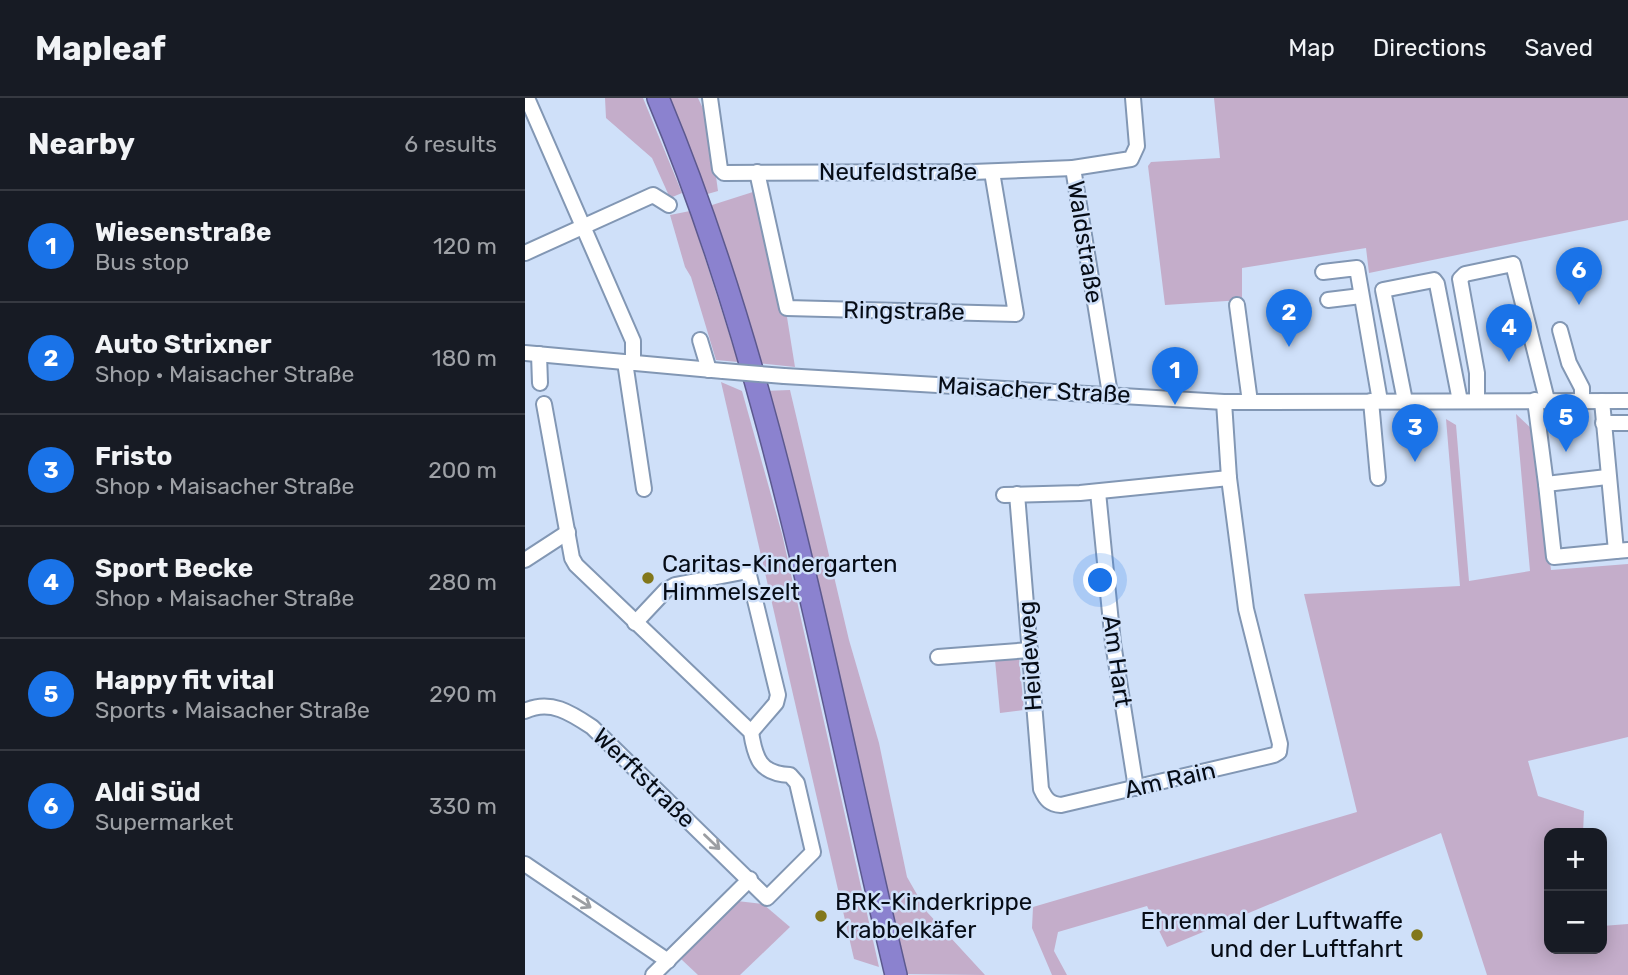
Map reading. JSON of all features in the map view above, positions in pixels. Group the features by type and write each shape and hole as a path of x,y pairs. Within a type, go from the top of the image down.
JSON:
{"highway":[{"path":"659,98 683,156 726,283 762,409 793,529 896,975"}],"street":[{"path":"527,98 633,341 629,362 644,489"},
{"name":"Neufeldstraße","path":"710,98 720,169 724,173 992,172 1073,168"},
{"name":"Waldstraße","path":"1110,394 1073,168 1131,159 1137,146 1133,98"},
{"name":"Ringstraße","path":"757,172 787,308 1016,314 992,172"},
{"path":"525,253 653,195 669,205"},
{"path":"1478,401 1477,373 1460,279 1465,275 1513,264 1541,400 1554,557 1622,551 1607,477 1602,401"},
{"path":"1323,272 1357,268 1376,401 1378,478"},
{"path":"1405,401 1384,290 1434,280 1460,401"},
{"path":"1328,300 1361,296"},
{"path":"1237,305 1250,402"},
{"path":"1560,330 1569,363 1582,388 1583,401"},
{"path":"700,340 716,371"},
{"path":"532,353 540,383"},
{"name":"Maisacher Straße","path":"532,353 784,376 1224,402 1628,401"},
{"path":"1224,402 1229,478"},
{"path":"544,404 572,558 576,565 635,623 751,732 776,703 778,695 748,571 666,590 635,623"},
{"path":"1603,423 1628,423"},
{"path":"1546,484 1607,477"},
{"name":"Heideweg","path":"1061,805 1051,804 1041,789 1030,650 1011,495 1098,492 1229,478"},
{"name":"Am Rain","path":"1061,805 1279,752 1280,744 1246,609 1229,478"},
{"name":"Am Hart","path":"1098,492 1113,643 1136,788"},
{"path":"525,560 568,532"},
{"path":"938,657 1030,650"},
{"name":"Werftstraße","path":"525,711 549,705 572,714 592,727 767,898 813,852 797,782 790,775 774,775 755,758 751,732"},
{"path":"525,864 668,961"},
{"path":"653,975 750,879"}],"shaded area":[{"path":"605,98 643,98 682,193 670,198 652,158 606,118"},
{"path":"666,98 698,98 708,119 718,191 704,195"},
{"path":"1214,98 1628,98 1628,220 1369,273 1366,248 1242,268 1242,300 1165,305 1148,166 1151,162 1220,158"},
{"path":"756,191 786,311 795,367 757,363 709,206"},
{"path":"690,211 738,362 716,360 691,277 685,267 670,215"},
{"path":"721,382 742,391 782,534 879,967 854,959"},
{"path":"790,390 849,640 879,743 907,877 927,912 985,975 905,974 763,391"},
{"path":"1516,414 1536,433 1551,570 1628,564 1628,737 1528,761 1538,796 1584,811 1583,828 1544,828 1544,954 1607,954 1607,926 1628,924 1628,975 1487,975 1441,833 1167,947 1147,906 1058,932 1054,951 1067,975 1052,975 1032,928 1033,907 1357,812 1304,594 1460,586 1446,419 1456,425 1469,581 1530,571"},
{"path":"1019,658 1024,710 1000,713 995,660"},
{"path":"737,901 763,904 790,927 740,975 698,975 681,959"}],"place":[{"name":"Aldi Süd","path":"1579,305"},
{"name":"Auto Strixner","path":"1289,347"},
{"name":"Sport Becke","path":"1509,362"},
{"name":"Wiesenstraße","path":"1175,405"},
{"name":"Happy fit vital","path":"1566,452"},
{"name":"Fristo","path":"1415,462"},
{"name":"Caritas-Kindergarten Himmelszelt","path":"648,578"},
{"name":"BRK-Kinderkrippe Krabbelkäfer","path":"821,916"},
{"name":"Ehrenmal der Luftwaffe und der Luftfahrt","path":"1417,935"}]}
